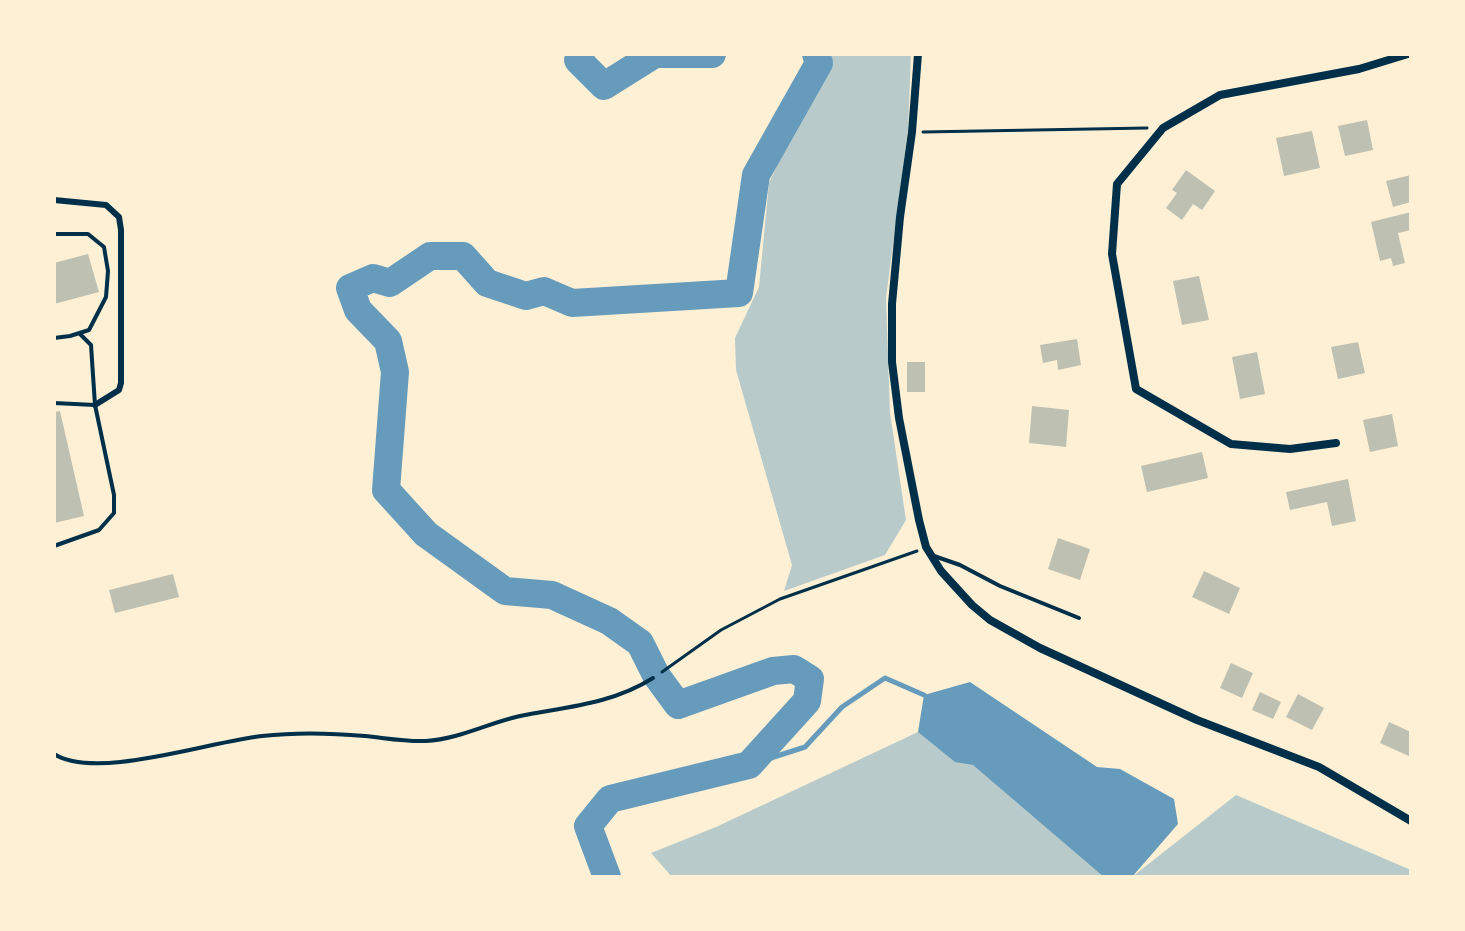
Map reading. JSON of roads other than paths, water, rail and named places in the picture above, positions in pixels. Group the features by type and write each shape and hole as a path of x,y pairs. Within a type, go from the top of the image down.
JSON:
{"street":[{"path":"918,54 893,289 892,362 911,485 926,547 955,589 990,620 1040,648 1197,720 1319,767 1411,821"},
{"path":"1336,443 1290,449 1231,444 1136,389 1112,254 1117,184 1163,128 1220,95 1359,69 1408,54"},
{"path":"54,200 106,205 119,217 121,383 119,390 95,405"}],"lane":[{"path":"54,234 88,234 104,247 108,271 106,297 89,330 54,338"},
{"path":"54,546 99,530 114,513 114,495 95,405 91,345 79,333"},
{"path":"54,403 95,405"},
{"path":"932,556 960,565 1000,586 1079,618"},
{"path":"54,754 63,760 93,765 260,736 326,733 425,741 470,733 517,717 614,697 653,678"}],"water":[{"path":"970,682 1097,767 1120,769 1174,799 1178,824 1132,877 1104,877 973,765 955,762 918,732 924,695"}],"waterway":[{"path":"581,54 578,60 604,86 655,54 712,54"},
{"path":"607,877 588,826 610,799 749,765 807,701 810,679 794,669 773,671 678,705 656,675 640,643 609,621 552,595 505,591 426,534 386,490 395,372 388,341 358,310 350,288 373,278 390,283 430,256 463,256 487,283 526,296 544,291 572,303 739,293 756,175 819,63 816,54"},
{"path":"749,765 805,747 842,707 885,678 924,695"}]}
